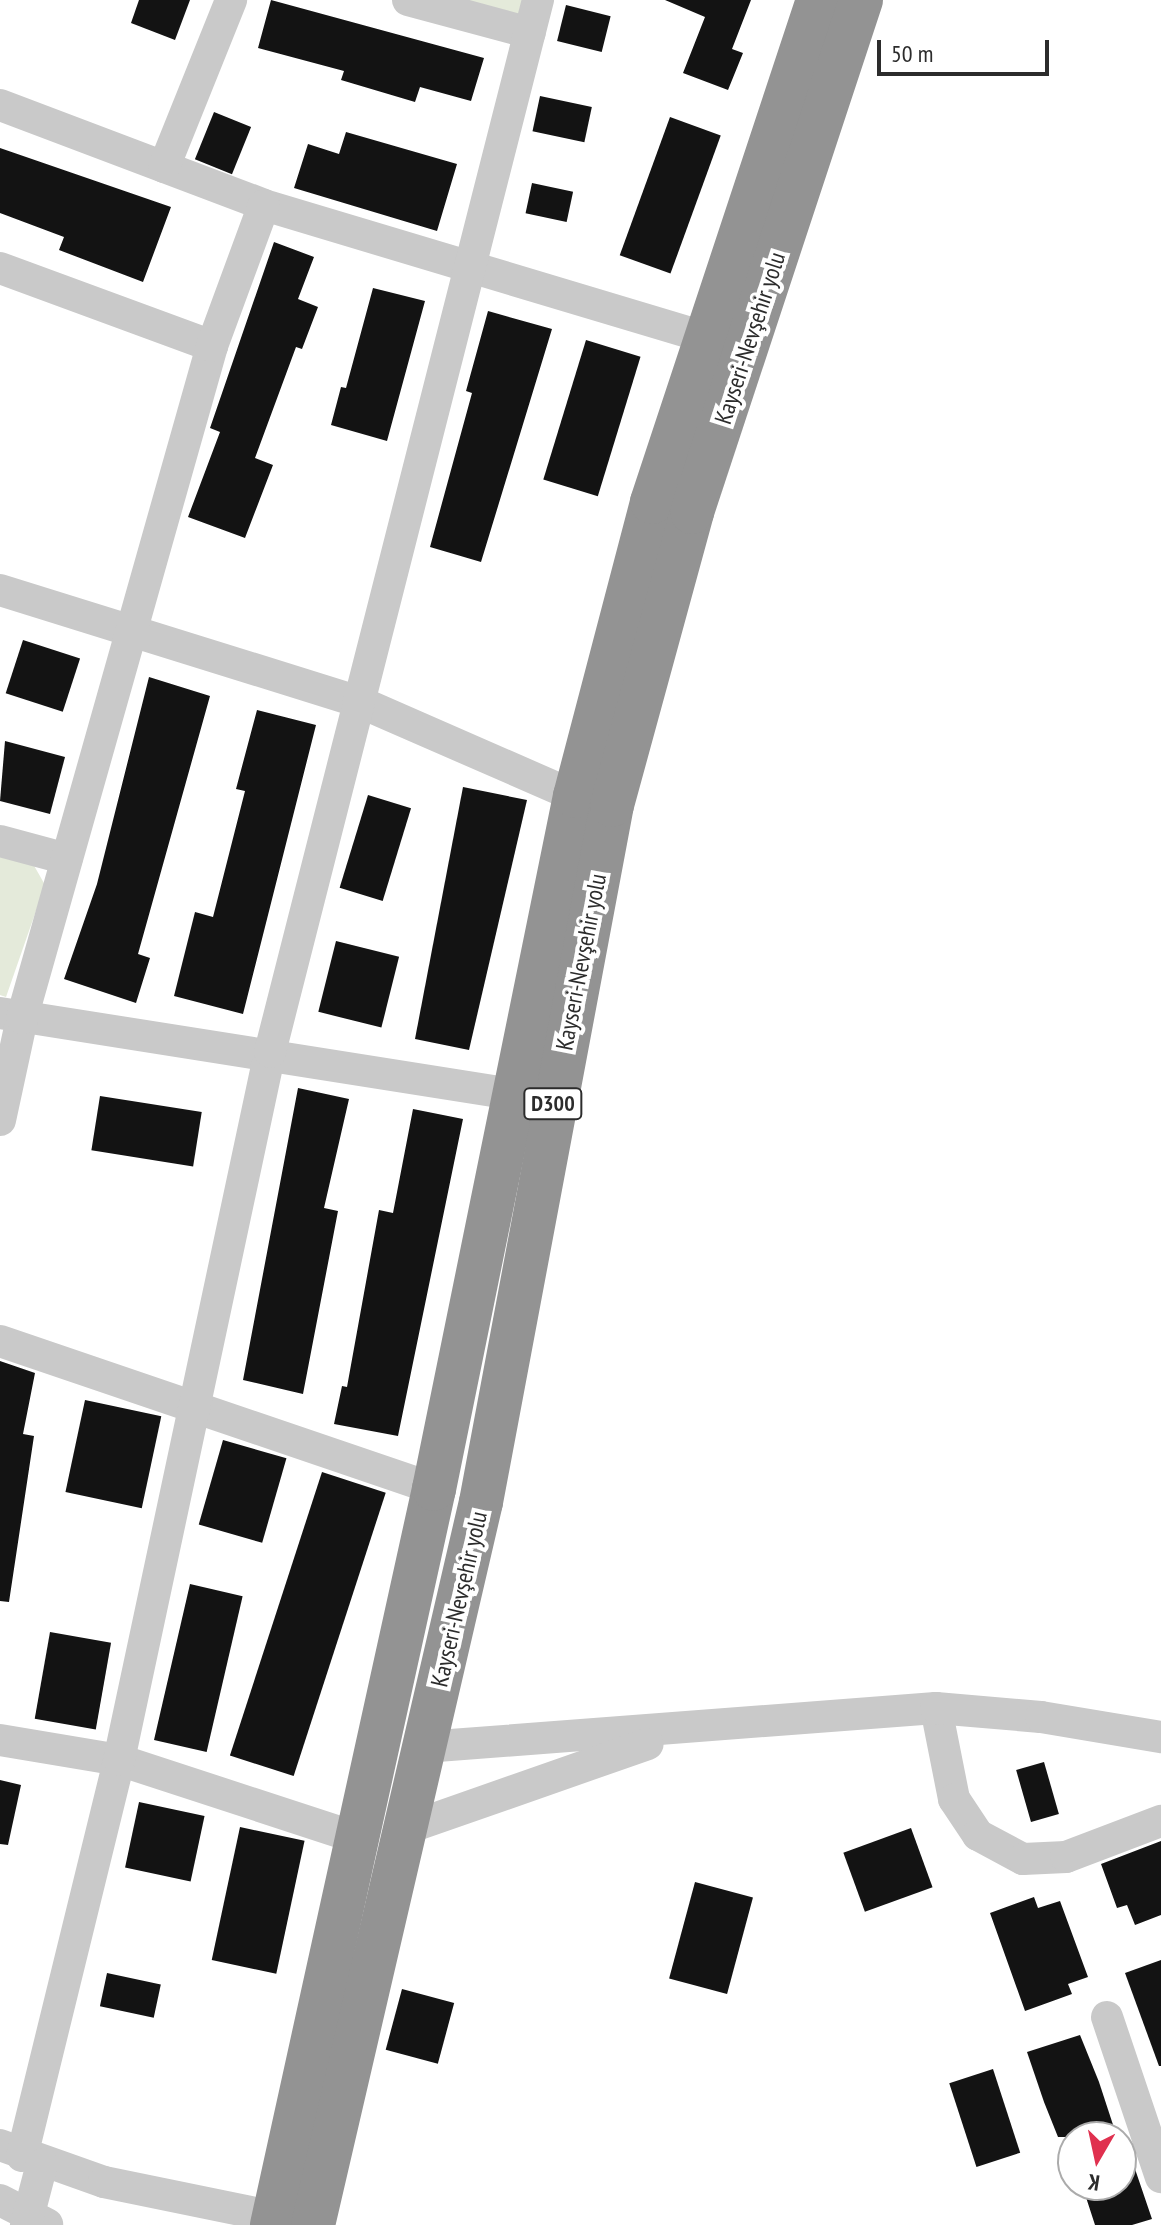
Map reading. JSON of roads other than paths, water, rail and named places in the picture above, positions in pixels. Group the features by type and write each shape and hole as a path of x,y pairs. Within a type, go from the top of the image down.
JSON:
{"highway":[{"name":"Kayseri-Nevşehir yolu","path":"286,2222 354,1837 434,1489 575,796 652,502 818,0"},
{"name":"Kayseri-Nevşehir yolu","path":"286,2222 405,1829 481,1502 612,805 692,512 861,0"}],"street":[{"path":"164,167 231,0"},
{"path":"408,0 530,33"},
{"path":"35,2221 21,2155 119,1760 270,1052 473,271 538,0"},
{"path":"0,105 264,205 473,271 707,338"},
{"path":"0,1120 11,1016 67,859 212,346 264,205"},
{"path":"0,268 212,346"},
{"path":"0,590 362,703 575,796"},
{"path":"0,841 67,859"},
{"path":"11,1016 270,1052 512,1094"},
{"path":"0,1341 434,1489"},
{"path":"424,1747 689,1730 936,1708 1041,1717 1161,1737"},
{"path":"936,1708 954,1799 978,1835 1023,1859 1066,1857 1161,1821"},
{"path":"405,1829 689,1730"},
{"path":"0,1740 119,1760 354,1837"},
{"path":"1107,2017 1161,2177"},
{"path":"21,2155 168,2198 286,2222"},
{"path":"0,2200 35,2221"}]}
